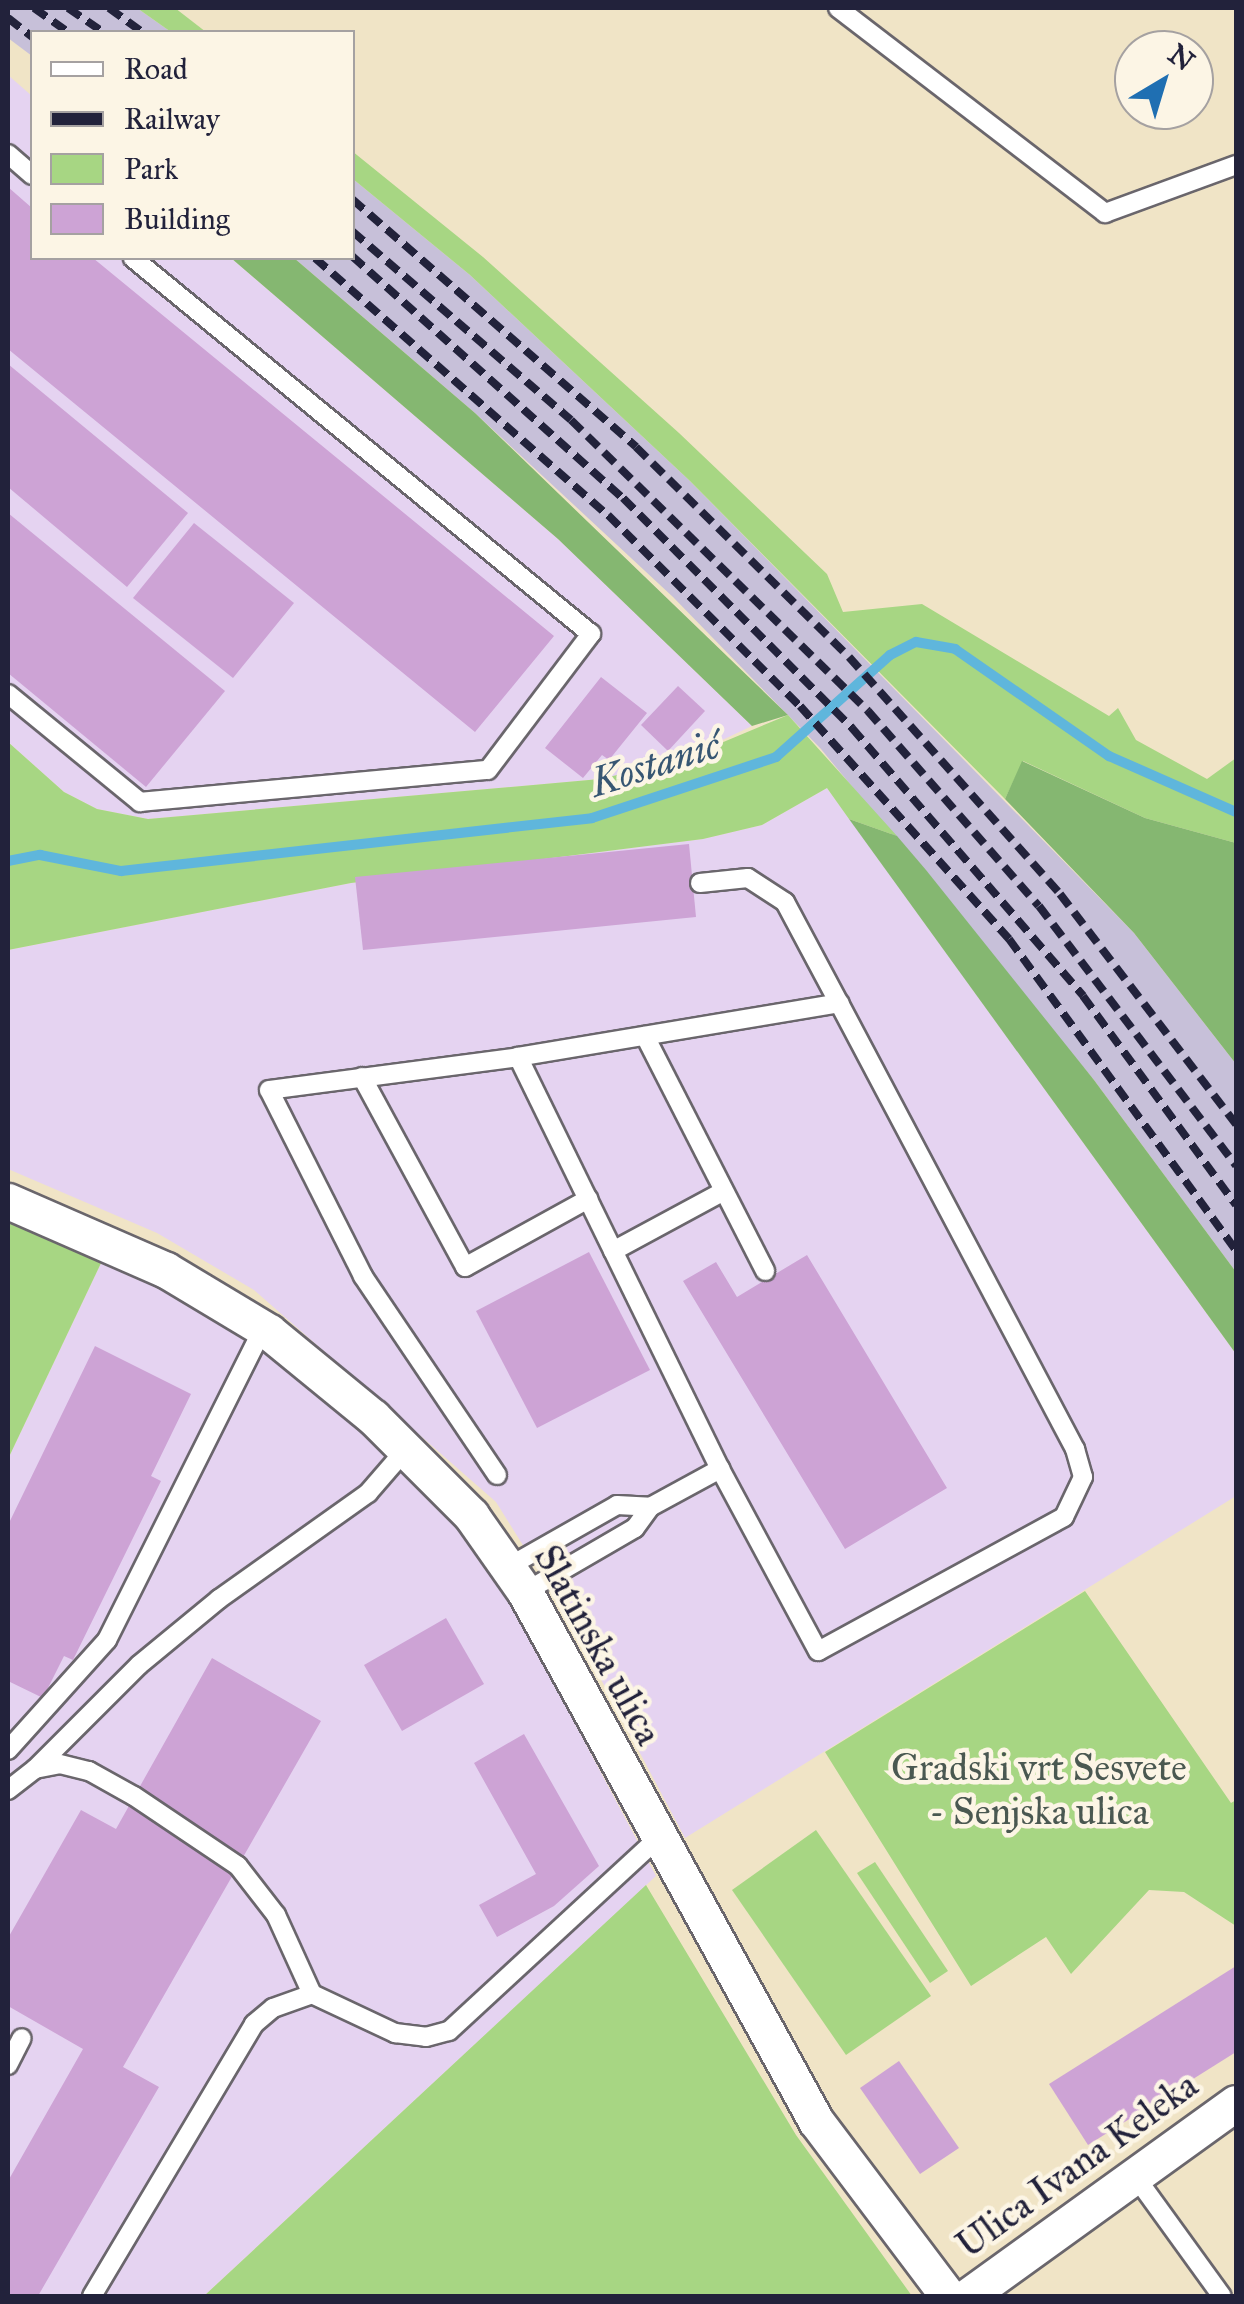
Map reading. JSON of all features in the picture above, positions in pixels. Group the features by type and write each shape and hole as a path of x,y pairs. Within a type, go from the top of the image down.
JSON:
{"street":[{"name":"Slatinska ulica","path":"8,1201 166,1270 263,1328 407,1448 470,1515 517,1580 656,1840 816,2121 948,2296"},
{"name":"Ulica Ivana Keleka","path":"968,2296 1236,2103"}],"lane":[{"path":"838,8 1104,213 1236,165"},
{"path":"8,154 30,173"},
{"path":"8,694 140,802 488,770 591,634 135,260"},
{"path":"518,1057 720,1469 818,1651 1064,1517 1080,1488 1074,1449 785,902 766,885 748,878 700,883"},
{"path":"497,1475 363,1276 268,1090 518,1057 839,1003"},
{"path":"645,1036 765,1271"},
{"path":"362,1077 465,1267 588,1199"},
{"path":"613,1251 724,1191"},
{"path":"8,1750 107,1640 263,1328"},
{"path":"8,1790 35,1769 139,1665 218,1599 340,1516 407,1448"},
{"path":"517,1580 635,1528 650,1507 720,1469"},
{"path":"517,1580 617,1506 650,1507"},
{"path":"35,1769 60,1764 88,1770 238,1866 276,1915 312,1994 395,2033 426,2037 448,2031 656,1840"},
{"path":"92,2296 254,2024 273,2008 312,1994"},
{"path":"8,2065 22,2038"},
{"path":"1134,2176 1222,2296"}],"shaded area":[{"path":"8,8 137,8 168,30 30,30 30,54 8,38"},
{"path":"8,75 30,94 30,260 233,260 558,539 752,726 678,761 600,779 148,819 97,809 64,792 8,742"},
{"path":"355,181 470,275 690,481 1134,933 1236,1064 1236,1272 1094,1080 821,749 673,597 475,413 296,260 355,260"},
{"path":"827,788 1236,1354 1236,1496 685,1838 569,1619 496,1502 254,1290 157,1233 8,1169 8,950 351,883 703,839 762,825"},
{"path":"102,1261 147,1275 292,1364 435,1496 492,1568 656,1876 204,2296 8,2296 8,1459"}],"green space":[{"path":"137,8 175,8 203,30 168,30"},
{"path":"355,153 483,257 679,433 827,574 843,612 922,604 1109,716 1118,708 1136,740 1207,779 1236,758 1236,843 1145,818 1023,761 1005,799 690,481 470,275 355,181"},
{"path":"233,260 296,260 475,413 788,715 752,726 558,539"},
{"path":"788,715 897,836 849,819 827,788 762,825 703,839 351,883 8,950 8,742 64,792 97,809 148,819 600,779 678,761"},
{"path":"1022,761 1145,818 1236,843 1236,1064 1134,933 1005,799"},
{"path":"849,819 897,836 1094,1080 1236,1272 1236,1354"},
{"path":"8,1221 102,1261 8,1459"},
{"name":"Gradski vrt Sesvete - Senjska ulica","path":"1085,1591 1231,1803 1236,1800 1236,1926 1184,1892 1149,1890 1071,1974 1046,1937 971,1986 825,1752"},
{"path":"816,1830 931,1996 846,2055 732,1890"},
{"path":"875,1862 948,1971 930,1983 857,1873"},
{"path":"646,1885 796,2135 912,2296 204,2296"}],"building":[{"path":"8,187 30,206 30,260 95,260 554,636 475,732 8,349"},
{"path":"8,364 188,513 127,587 8,487"},
{"path":"8,513 225,691 146,787 8,673"},
{"path":"194,523 294,603 233,678 133,598"},
{"path":"601,677 647,713 609,760 602,755 583,778 545,748"},
{"path":"678,686 705,711 668,751 641,725"},
{"path":"689,844 696,917 363,950 355,877"},
{"path":"589,1252 650,1370 537,1428 476,1311"},
{"path":"807,1255 947,1488 845,1549 683,1281 716,1262 737,1297"},
{"path":"95,1346 191,1394 151,1476 161,1481 73,1660 64,1656 43,1698 8,1681 8,1525"},
{"path":"446,1618 484,1684 402,1731 364,1665"},
{"path":"212,1658 321,1721 123,2067 159,2087 38,2296 8,2296 8,2181 83,2049 8,2006 8,1938 81,1810 116,1829"},
{"path":"524,1734 599,1866 554,1906 497,1937 479,1905 536,1874 474,1763"},
{"path":"1236,1966 1236,2052 1088,2145 1049,2084"},
{"path":"899,2061 959,2148 920,2174 860,2088"}],"waterway":[{"name":"Kostanić","path":"8,861 40,855 121,871 592,818 776,757 890,655 916,642 955,649 1109,756 1236,812"}],"railway":[{"path":"34,8 65,30"},
{"path":"68,8 100,30"},
{"path":"109,8 139,30"},
{"path":"8,18 30,35"},
{"path":"355,202 636,447 849,657 1060,894 1236,1124"},
{"path":"355,234 571,420 868,711 1039,906 1236,1166"},
{"path":"355,259 623,498 852,728 1083,996 1236,1205"},
{"path":"317,260 608,515 800,706 1009,939 1236,1250"}]}
